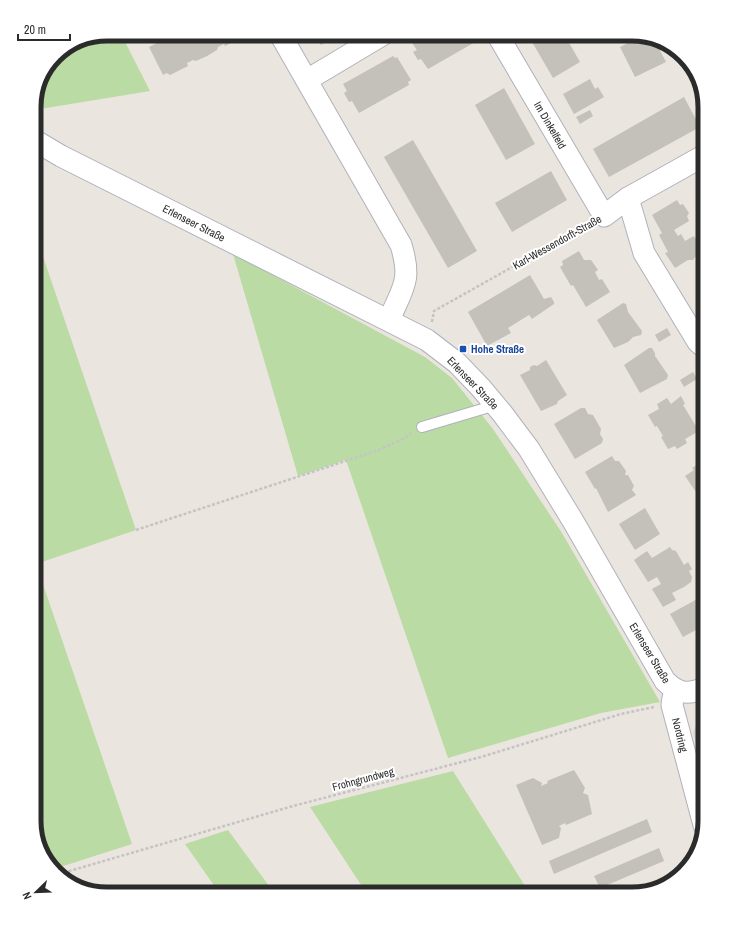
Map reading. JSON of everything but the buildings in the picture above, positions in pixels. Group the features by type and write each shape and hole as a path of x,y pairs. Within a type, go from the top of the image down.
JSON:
{"street":[{"path":"284,41 401,245 407,264 407,278 389,320"},
{"path":"307,80 372,41"},
{"name":"Im Dinkelfeld","path":"501,41 604,216"},
{"name":"Erlenseer Straße","path":"41,144 427,340 457,363 496,405 529,449 573,521 674,698 698,690"},
{"name":"Erlenseer Straße","path":"41,148 62,156"},
{"name":"Karl-Wessendorft-Straße","path":"604,216 628,198 698,160"},
{"path":"628,198 644,253 698,342"},
{"name":"Nordring","path":"674,698 698,800"}],"lane":[{"path":"422,427 496,405"}],"path":[{"name":"Karl-Wessendorft-Straße","path":"427,340 434,311 604,216"},
{"path":"136,530 379,450 406,438 422,427"},
{"name":"Frohngrundweg","path":"65,872 293,806 481,757 674,698"}],"green space":[{"path":"125,41 150,91 41,109 43,90 48,78 63,57 86,44 98,42"},
{"path":"41,251 136,530 41,562"},
{"path":"233,254 425,357 452,378 493,429 562,533 660,702 601,713 448,758 346,460 298,476"},
{"path":"41,579 132,844 59,867 52,858 44,842 41,821"},
{"path":"453,771 526,887 362,887 310,807"},
{"path":"228,830 270,887 215,887 185,844"}],"shaded area":[{"path":"698,720 698,751 693,733"}],"place":[{"name":"Hohe Straße","path":"463,349"}]}
